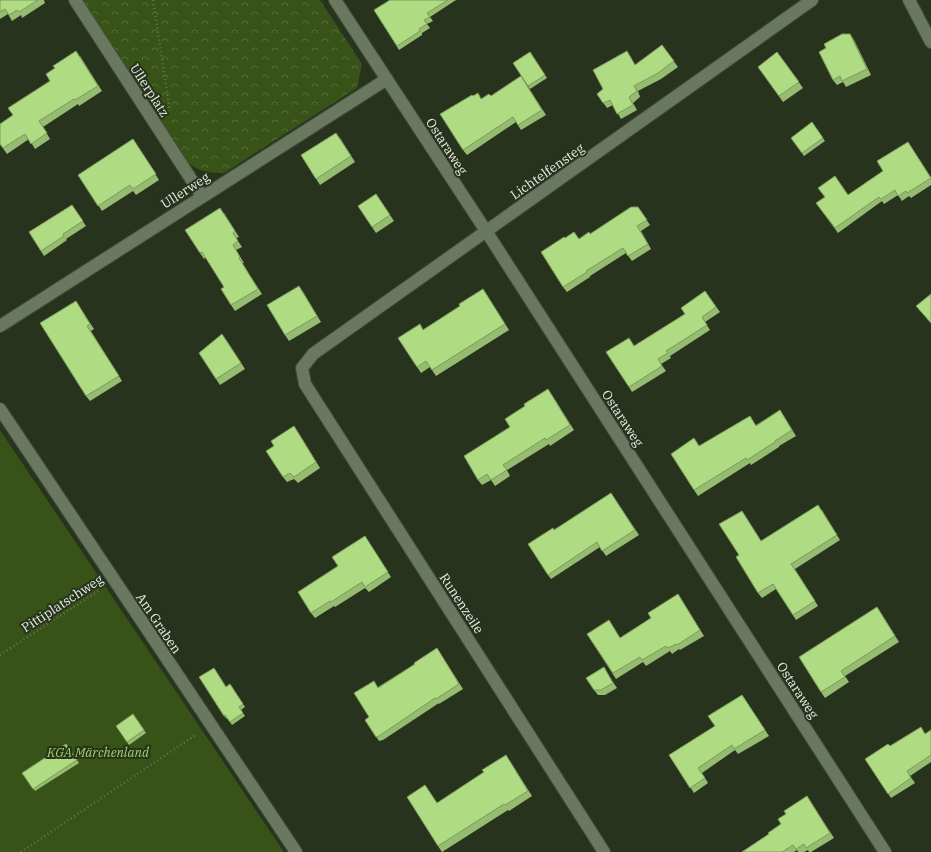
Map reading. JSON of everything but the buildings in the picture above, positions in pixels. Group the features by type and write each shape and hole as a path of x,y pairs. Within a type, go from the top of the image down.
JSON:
{"street":[{"name":"Ullerplatz","path":"75,0 202,196"},
{"name":"Ostaraweg","path":"335,0 486,231 885,852"},
{"name":"Lichtelfensteg","path":"302,368 313,354 812,0"},
{"path":"909,0 931,42"},
{"name":"Ullerweg","path":"0,326 387,79"},
{"name":"Runenzeile","path":"302,368 305,384 604,852"},
{"name":"Am Graben","path":"0,409 296,852"}],"path":[{"path":"153,0 171,119 163,135"},
{"name":"Pittiplatschweg","path":"0,655 114,581"},
{"path":"21,852 211,725"}],"green space":[{"path":"82,0 320,0 362,64 357,88 224,173 201,170 191,165 182,157"},
{"name":"KGA Märchenland","path":"0,430 284,852 0,852"}]}
